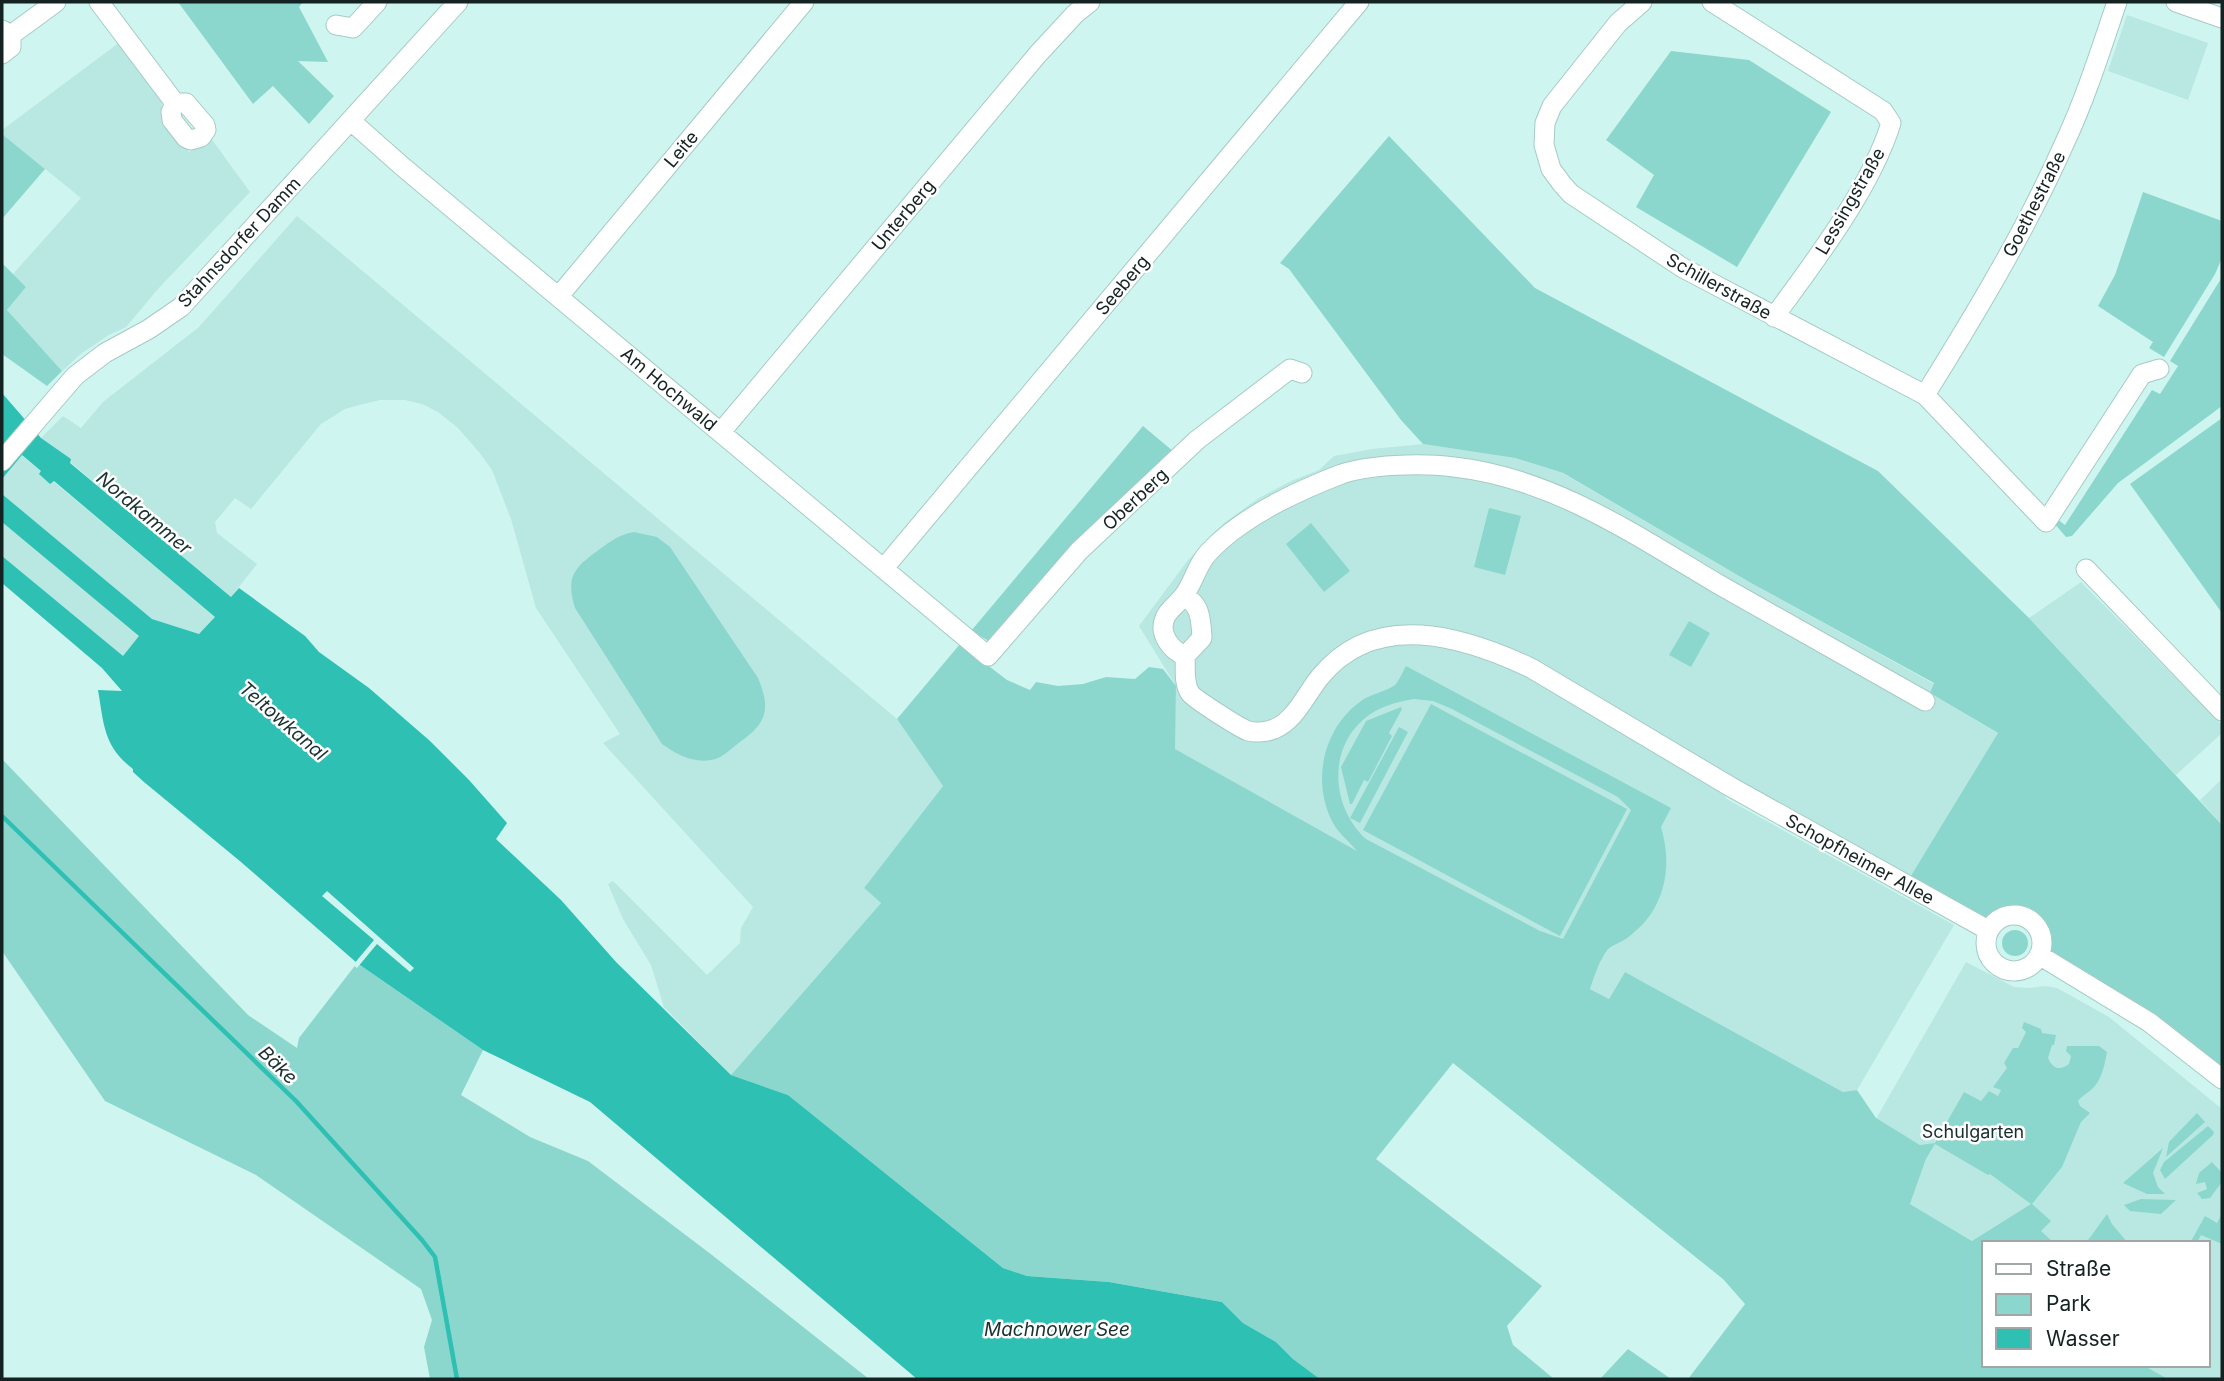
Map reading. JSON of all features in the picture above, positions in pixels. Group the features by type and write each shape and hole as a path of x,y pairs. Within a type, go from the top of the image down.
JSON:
{"street":[{"path":"2,54 11,47 6,32 56,2"},
{"path":"99,2 175,103"},
{"path":"336,25 354,28 377,2"},
{"name":"Stahnsdorfer Damm","path":"2,461 75,376 113,348 156,325 181,307 458,2"},
{"name":"Leite","path":"559,296 804,2"},
{"name":"Unterberg","path":"721,432 1038,54 1075,14 1090,2"},
{"name":"Seeberg","path":"884,568 1359,2"},
{"name":"Schillerstraße","path":"1642,2 1618,23 1552,106 1545,123 1545,145 1551,169 1571,194 1683,268 1925,394 2046,522 2142,374 2159,369"},
{"name":"Lessingstraße","path":"1712,2 1883,111 1891,123 1883,146 1857,195 1774,317"},
{"name":"Goethestraße","path":"1925,394 2011,252 2042,191 2093,72 2117,2"},
{"path":"2176,2 2222,18"},
{"name":"Am Hochwald","path":"351,121 988,656"},
{"name":"Oberberg","path":"988,656 1079,551 1197,440 1290,369 1302,373"},
{"path":"1183,597 1194,602 1198,610 1202,638 1185,656 1175,651 1164,636 1164,620 1183,597 1197,567 1208,553 1239,527 1290,495 1342,474 1422,465 1467,469 1520,482 1566,498 1634,534 1925,701"},
{"path":"2086,569 2222,711"},
{"name":"Schopfheimer Allee","path":"1185,656 1185,679 1190,693 1247,731 1260,732 1275,729 1292,716 1321,675 1344,654 1379,638 1406,634 1435,636 1497,652 1531,668 1731,787 1988,930"},
{"path":"2009,915 2026,918 2034,923 2042,938 2039,956 2025,969 2005,970 1996,965 1986,949 1988,930 1993,923 2009,915"},
{"path":"2039,956 2149,1022 2222,1079"}],"shaded area":[{"path":"2127,15 2208,43 2188,100 2108,71"},
{"path":"120,42 162,100 161,113 189,152 210,137 250,192 158,289 126,327 82,353 62,371 7,310 26,287 13,274 81,198 2,134 2,130"},
{"path":"297,216 897,719 943,786 864,888 881,903 731,1075 664,1007 651,965 623,919 608,884 613,881 707,975 740,943 741,928 753,907 603,743 620,734 536,608 511,519 492,470 458,428 438,412 405,400 380,400 345,409 321,424 251,509 235,498 215,522 217,533 257,564 231,597 70,462 70,459 41,438 63,416 81,428 103,402 199,327"},
{"path":"1423,444 1515,458 1562,473 1751,583 1934,684 1930,693 1999,734 1909,879 1736,778 1725,798 1954,925 1857,1090 1843,1092 1625,972 1609,999 1590,989 1593,978 1174,749 1176,686 1139,626 1188,560 1224,523 1259,498 1319,470 1334,456"},
{"path":"21,455 42,472 40,474 50,483 53,481 216,618 199,634 152,619 2,494 2,479"},
{"path":"2,522 140,636 123,657 2,556"},
{"path":"2081,582 2222,725 2222,733 2176,775 2029,618"},
{"path":"2222,779 2222,825 2200,800"},
{"path":"1966,962 2014,987 2057,988 2109,1017 2222,1109 2222,1379 2168,1379 2147,1367 2210,1367 2210,1241 1982,1241 1982,1247 1910,1204 1926,1159 1935,1144 1920,1145 1876,1119"}],"green space":[{"path":"178,2 303,2 299,7 328,62 298,61 334,96 309,124 273,86 253,104"},
{"path":"1671,51 1749,60 1831,112 1737,267 1636,207 1654,175 1606,140"},
{"path":"2,134 45,169 2,219"},
{"path":"1389,136 1535,288 1878,471 2029,618 2222,825 2222,1079 2041,947 2037,929 2026,918 2011,916 1993,923 1909,879 1998,733 1930,693 1934,683 1751,583 1563,473 1515,458 1423,444 1401,420 1289,269 1280,263"},
{"path":"2143,192 2222,221 2222,258 2164,357 2149,348 2153,342 2098,306 2115,275"},
{"path":"2,263 26,287 7,310 62,371 47,386 2,354"},
{"path":"2222,277 2222,406 2118,483 2072,536 2066,537 2054,523 2057,519 2065,525 2152,390 2160,394 2178,366 2170,361"},
{"path":"2222,418 2222,613 2130,484"},
{"path":"1143,426 1174,452 989,641 971,631"},
{"path":"1489,508 1521,516 1505,575 1474,567"},
{"path":"1311,523 1350,571 1324,592 1286,544"},
{"path":"634,532 657,537 670,547 758,678 765,707 761,722 749,735 718,758 695,760 662,744 575,608 571,588 578,567 612,541"},
{"path":"1689,621 1710,633 1691,667 1669,655"},
{"name":"Schulgarten","path":"960,644 1007,680 1030,690 1036,682 1058,686 1083,684 1106,677 1135,679 1149,667 1163,669 1176,686 1175,749 1357,851 1335,827 1326,807 1322,774 1324,757 1338,726 1348,712 1365,699 1395,685 1406,666 1671,808 1661,827 1665,842 1666,872 1659,900 1643,925 1608,949 1590,989 1609,999 1625,972 1843,1092 1857,1090 1876,1118 1920,1145 1935,1143 1964,1092 1981,1101 1989,1091 1998,1096 2001,1090 1993,1087 2007,1068 2004,1063 2013,1048 2018,1048 2026,1032 2022,1028 2024,1022 2041,1029 2042,1033 2056,1035 2048,1058 2057,1068 2069,1064 2071,1056 2066,1051 2067,1046 2099,1046 2107,1052 2097,1082 2078,1101 2080,1106 2090,1113 2081,1122 2062,1167 2032,1204 2051,1221 2041,1231 2052,1241 1982,1241 1982,1367 2147,1367 2168,1379 1688,1379 1745,1304 1723,1279 1453,1063 1376,1159 1542,1286 1507,1326 1513,1345 1554,1379 1320,1379 1276,1342 1243,1323 1222,1302 1109,1282 1027,1276 1003,1268 788,1095 731,1075 881,903 864,888 943,786 897,719","holes":["1414,699 1433,701 1618,797 1631,810 1563,939 1540,931 1366,839 1346,812 1338,779 1339,762 1352,732 1369,715 1387,706","1935,1144 2031,1204 1972,1241 1910,1204 1926,1159"]},
{"path":"1431,704 1627,809 1560,936 1363,830"},
{"path":"1401,707 1389,733 1392,736 1368,782 1364,780 1350,804 1341,767 1366,721"},
{"path":"1399,727 1408,732 1360,823 1350,818"},
{"path":"2,759 248,1015 297,1048 299,1038 357,963 483,1050 461,1095 530,1137 588,1161 869,1379 430,1379 424,1347 432,1320 421,1289 256,1175 105,1101 2,951"},
{"path":"2015,930 2024,934 2028,943 2024,952 2015,956 2006,952 2002,943 2006,934"},
{"path":"2197,1113 2205,1122 2166,1157 2169,1142"},
{"path":"2208,1126 2214,1132 2213,1135 2165,1179 2160,1170 2164,1162"},
{"path":"2163,1148 2153,1173 2158,1187 2165,1194 2147,1194 2123,1183"},
{"path":"2212,1162 2222,1173 2222,1182 2210,1198 2202,1199 2197,1193 2207,1189 2205,1182 2196,1184 2199,1173"},
{"path":"2141,1199 2176,1200 2161,1214 2130,1211 2124,1205"},
{"path":"2222,1213 2222,1244 2201,1235 2198,1241 2191,1241 2205,1216 2217,1223"},
{"path":"2107,1214 2126,1241 2087,1241"},
{"path":"1628,1349 1671,1379 1600,1379"}],"water":[{"path":"2,393 41,438 71,459 70,463 231,597 239,588 305,636 319,652 369,688 430,741 507,823 496,839 561,900 616,962 731,1075 788,1095 1003,1268 1027,1276 1109,1282 1222,1302 1243,1323 1276,1342 1320,1379 917,1379 590,1102 483,1050 357,963 133,772 116,752 106,734 98,690 122,691 102,668 2,583 2,556 123,656 139,636 2,522 2,494 152,619 199,634 215,617 54,481 50,484 39,474 41,471 22,455 2,479"}],"pier":[{"path":"327,891 414,968 410,972 377,944 357,968 353,965 374,940 322,896"}],"waterway":[{"name":"Bäke","path":"2,816 296,1101 422,1240 435,1257 457,1379"}],"water label":[{"name":"Nordkammer","path":"144,513"},
{"name":"Teltowkanal","path":"283,721"},
{"name":"Machnower See","path":"1057,1329"}]}
